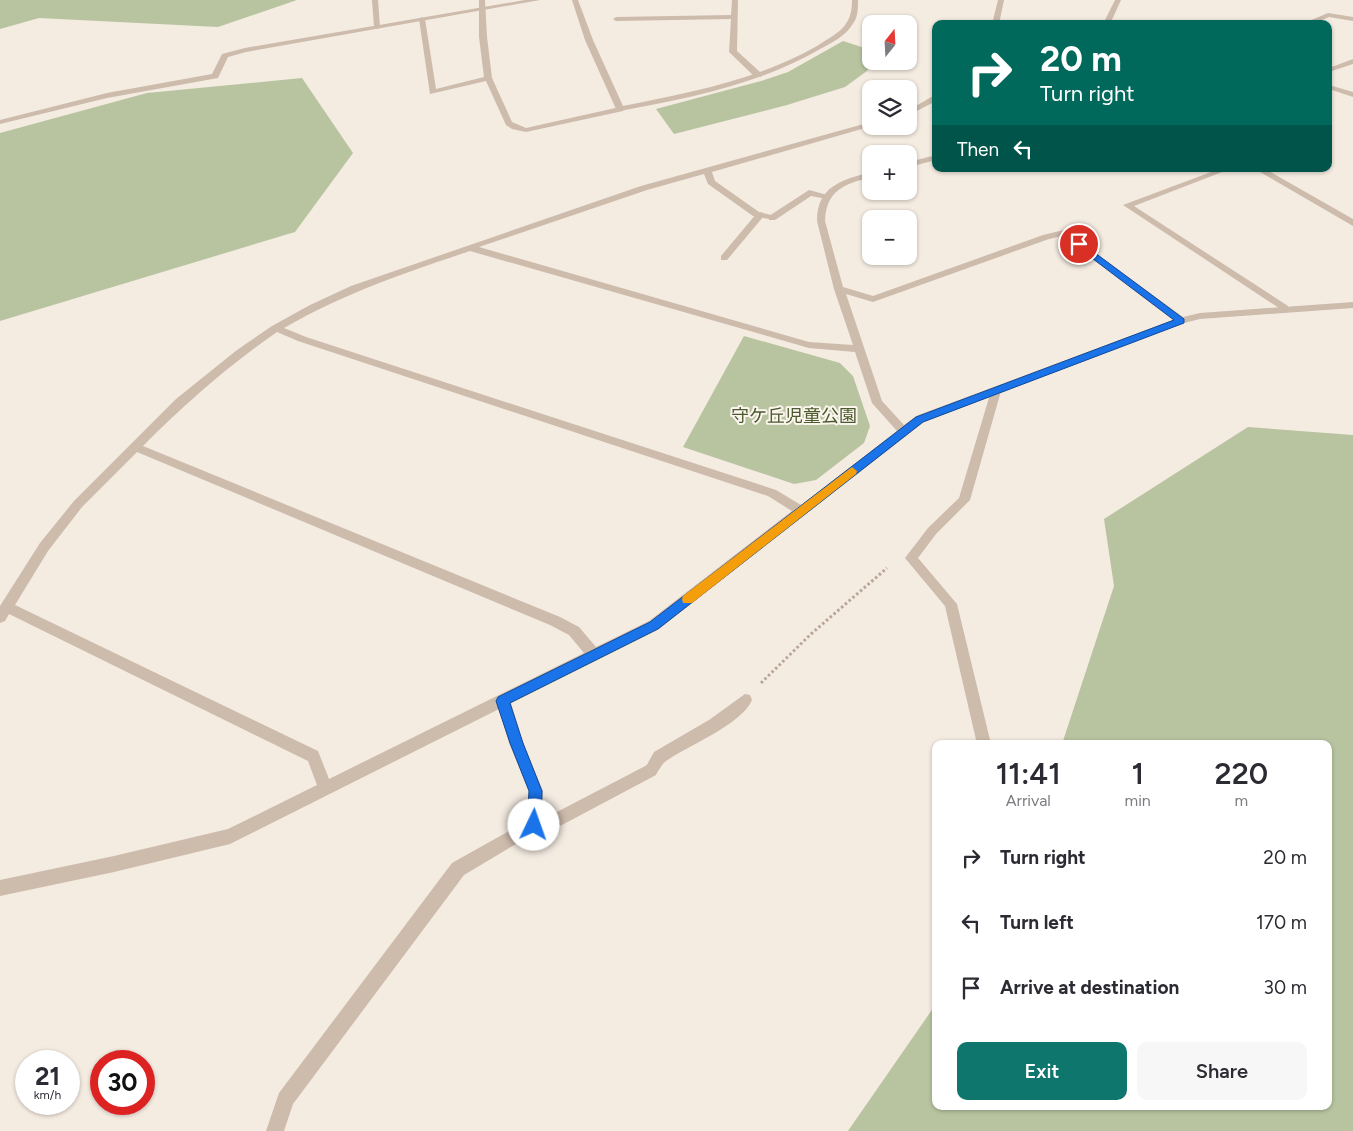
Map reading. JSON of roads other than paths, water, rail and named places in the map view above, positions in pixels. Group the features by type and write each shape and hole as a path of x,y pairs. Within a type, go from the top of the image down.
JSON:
{"street":[{"path":"375,0 377,27"},
{"path":"482,0 483,37 488,78 509,122 515,127 526,130 655,102 758,75 788,64 823,45 846,29 855,12 855,0"},
{"path":"0,122 99,96 215,76 225,56 245,50 537,0"},
{"path":"575,0 589,40 620,109"},
{"path":"735,0 733,52 758,75"},
{"path":"996,20 1001,0"},
{"path":"1108,20 1117,0"},
{"path":"1316,20 1328,15 1353,19"},
{"path":"616,19 734,16"},
{"path":"422,19 433,92 488,78"},
{"path":"1332,69 1353,61"},
{"path":"1332,88 1353,95"},
{"path":"917,109 932,100"},
{"path":"326,788 313,756 3,612 44,546 67,518 180,402 241,352 276,328 313,307 354,288 407,268 471,248 644,188 862,127"},
{"path":"917,163 932,158"},
{"path":"707,170 712,182 756,214 772,218 809,193 827,196"},
{"path":"1218,172 1126,205 1285,308"},
{"path":"1264,172 1353,223"},
{"path":"862,177 842,185 827,196 820,210 821,221 839,289 877,403 903,431"},
{"path":"724,258 760,215"},
{"path":"839,289 873,299 1046,237 1064,233 1181,321"},
{"path":"471,248 809,345 858,349"},
{"path":"0,888 114,864 230,836 654,625 920,419 1181,321 1200,316 1285,308 1353,305"},
{"path":"276,328 312,342 772,493 802,511"},
{"path":"983,740 951,604 911,558 932,530 964,500 996,391"},
{"path":"135,447 555,620 574,632 594,655"},
{"path":"275,1131 285,1099 302,1074 458,869 534,825 557,820 651,770 659,757 714,725 738,708 745,700"},
{"path":"502,701 516,743 536,791 534,825"}],"park label":[{"name":"守ケ丘児童公園","path":"794,416"}]}
